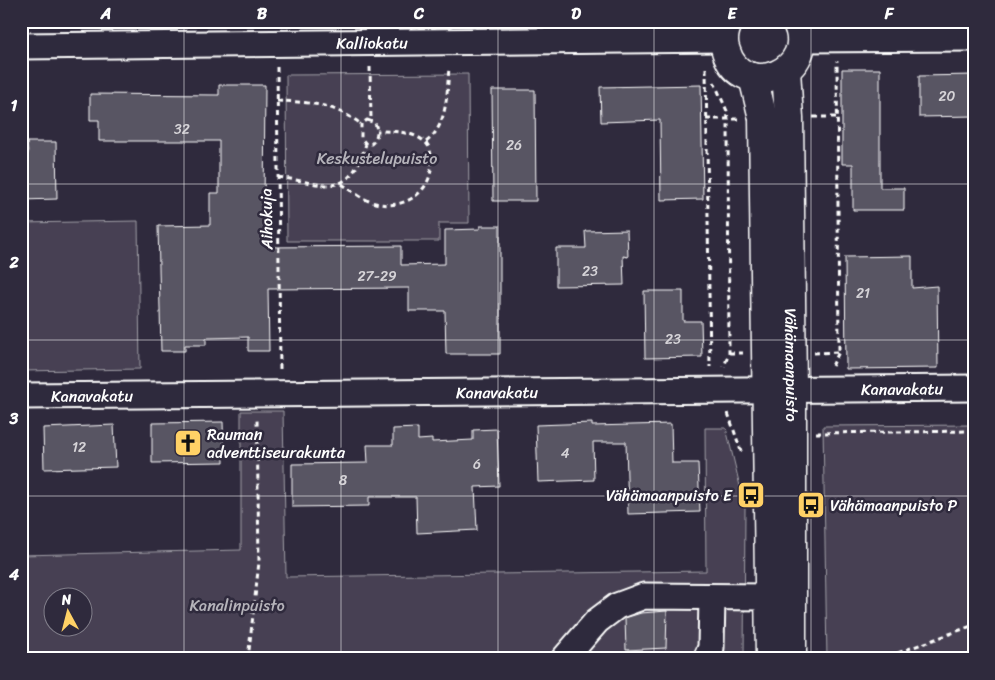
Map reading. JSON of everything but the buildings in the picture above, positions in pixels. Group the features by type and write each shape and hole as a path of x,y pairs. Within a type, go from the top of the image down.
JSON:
{"main road":[{"path":"726,30 727,56 732,63 745,74 753,77 771,78 786,70 799,53 798,30"},
{"name":"Vähämaanpuisto","path":"770,659 769,597 780,389 789,118 786,70"},
{"name":"Vähämaanpuisto","path":"753,77 764,118 780,389 792,659"}],"street":[{"name":"Kalliokatu","path":"21,46 275,43 726,30"},
{"path":"798,30 974,38"},
{"name":"Kanavakatu","path":"21,396 974,388"},
{"path":"564,659 597,621 616,606 644,596 769,597"},
{"path":"706,659 712,648 712,598"}],"path":[{"name":"Aihokuja","path":"248,659 259,562 269,394 278,177 275,43"},
{"path":"823,390 823,374 834,364 839,352 837,63"},
{"path":"710,370 706,66 727,110 728,119 730,353"},
{"path":"366,144 371,144 375,141 377,131 375,123 371,120 370,67"},
{"path":"426,142 437,132 442,119 449,67"},
{"path":"277,101 307,102 330,106 362,124"},
{"path":"706,119 728,119"},
{"path":"362,124 371,120"},
{"path":"362,124 361,138 366,144"},
{"path":"342,184 358,196 376,204 408,201 420,194 429,179 432,163 430,148 426,142 405,133 377,131"},
{"path":"278,177 332,185 342,184 349,180 359,165 366,144"},
{"path":"810,433 974,431"},
{"path":"881,659 974,625"}],"green space":[{"name":"Keskustelupuisto","path":"468,74 469,223 439,223 439,241 287,241 286,75"},
{"path":"138,221 140,369 21,371 21,223"},
{"name":"Kanalinpuisto","path":"241,411 283,411 286,577 706,571 705,428 726,428 745,507 744,659 21,659 21,555 241,550"},
{"path":"974,425 974,659 827,659 823,426"}],"place":[{"name":"Rauman adventtiseurakunta","path":"188,443"},
{"name":"Vähämaanpuisto E","path":"751,495"},
{"name":"Vähämaanpuisto P","path":"811,505"}]}
